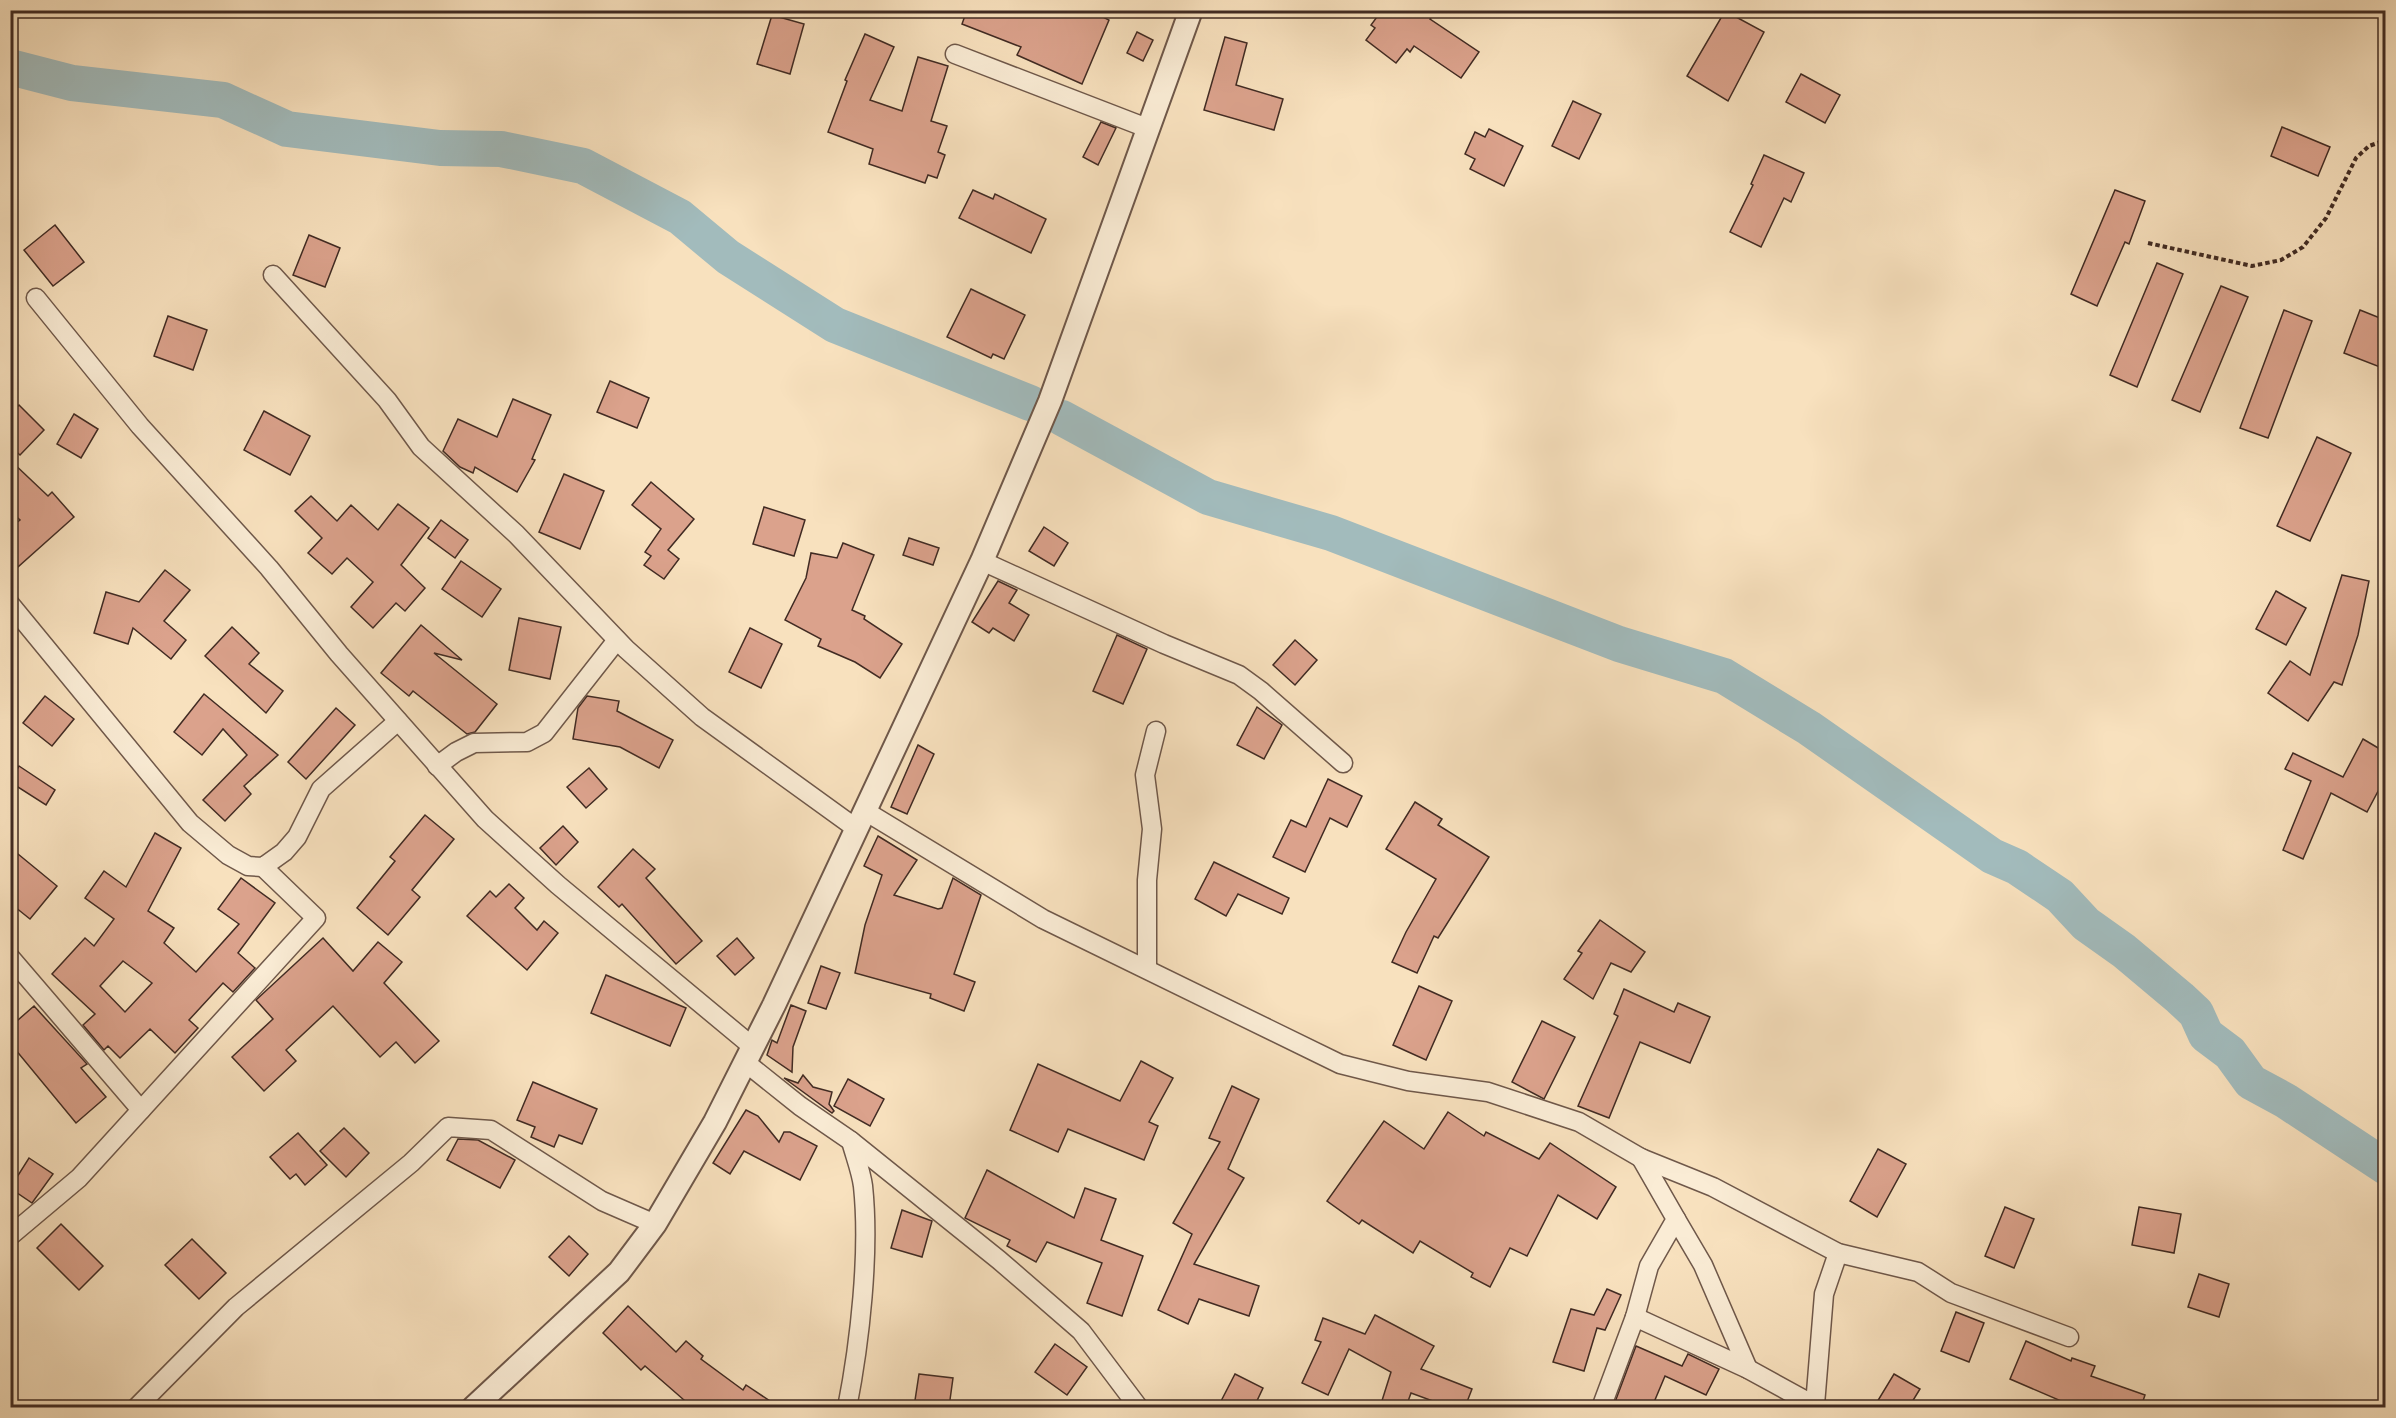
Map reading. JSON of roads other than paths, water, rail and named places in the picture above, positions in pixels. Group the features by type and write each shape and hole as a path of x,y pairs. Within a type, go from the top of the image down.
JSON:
{"street":[{"path":"473,1407 619,1272 654,1224 714,1122 749,1054 982,561 1050,401 1191,10"},
{"path":"955,54 1147,128"},
{"path":"273,275 387,400 421,447 516,534 617,640 702,717 861,820 1043,919 1340,1064 1408,1081 1488,1092 1579,1122 1641,1158 1713,1187 1838,1253 1918,1272 1951,1293 2069,1337"},
{"path":"36,298 140,426 269,568 398,721 485,819 749,1054 800,1106 851,1141 999,1260 1082,1331 1139,1407"},
{"path":"982,561 1164,644 1239,675 1261,691 1343,763"},
{"path":"10,604 190,823 228,855 248,866 263,867 284,852 297,837 321,789 398,721"},
{"path":"437,766 456,752 474,743 527,742 544,733 617,640"},
{"path":"1147,969 1147,880 1152,829 1145,775 1156,731"},
{"path":"10,1236 79,1178 316,918 263,867"},
{"path":"10,957 141,1110"},
{"path":"136,1407 236,1307 411,1163 448,1127 491,1130 602,1200 654,1224"},
{"path":"847,1407 856,1360 865,1225 862,1184 851,1141"},
{"path":"1641,1158 1703,1265 1748,1369"},
{"path":"1601,1407 1635,1317 1649,1266 1676,1219"},
{"path":"1635,1317 1748,1369 1817,1406 1824,1294 1838,1253"}],"waterway":[{"path":"10,67 72,83 223,100 287,129 440,148 501,149 583,166 680,217 728,257 835,325 1030,403"},
{"path":"1062,418 1208,497 1331,533 1619,644 1724,676 1809,728 1992,856 2017,867 2060,896 2086,924 2124,951 2196,1013 2206,1035 2230,1053 2251,1082 2286,1101 2386,1167"}]}
